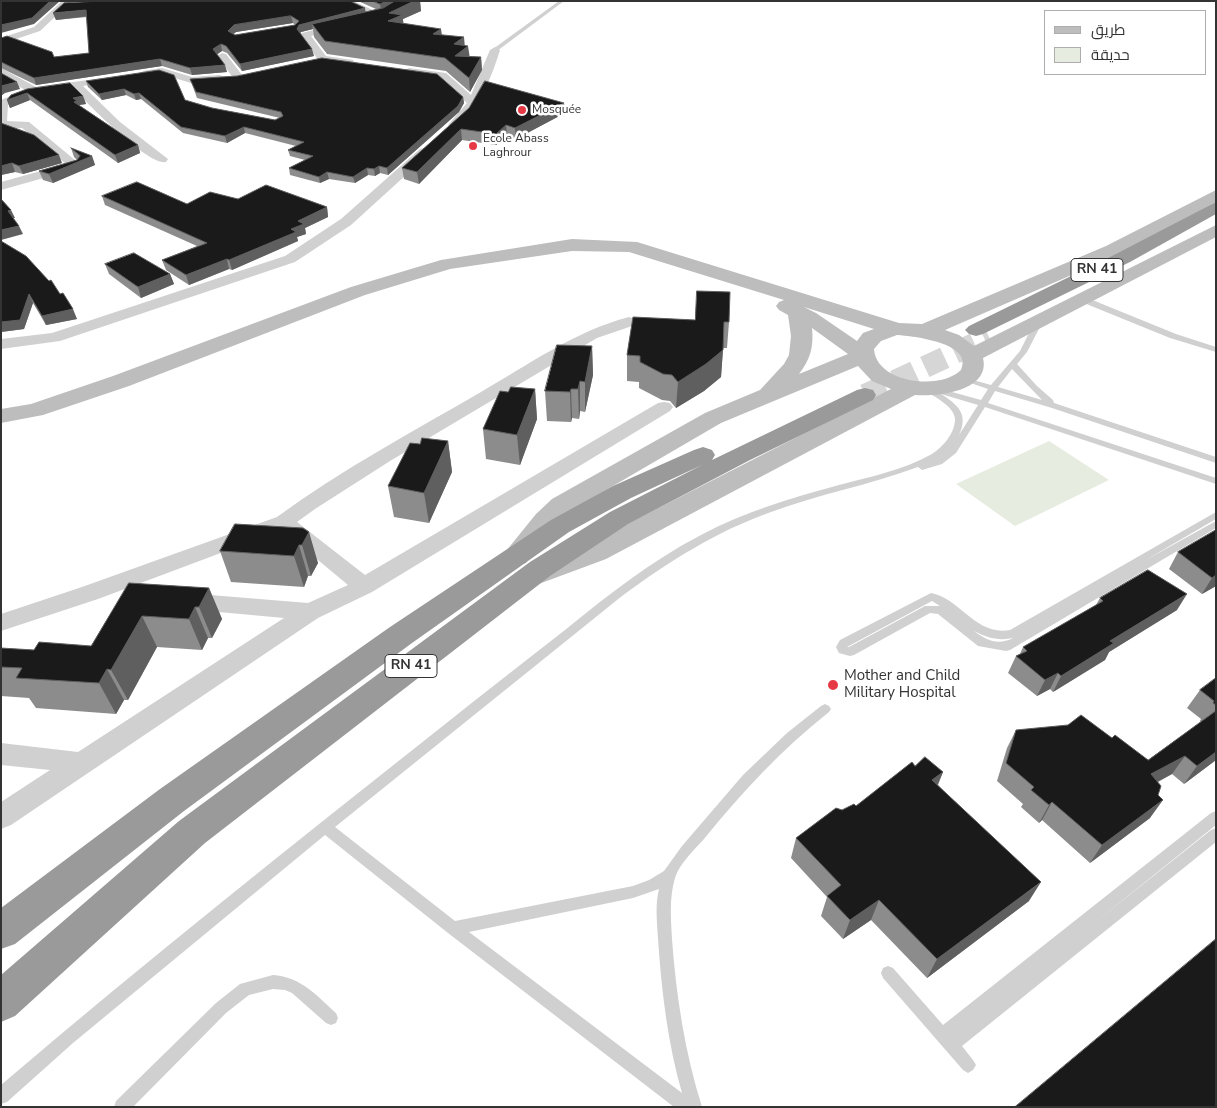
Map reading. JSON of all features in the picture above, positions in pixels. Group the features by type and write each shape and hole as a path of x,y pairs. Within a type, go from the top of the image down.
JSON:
{"highway":[{"name":"RN 41","path":"986,337 1216,207"},
{"name":"RN 41","path":"986,337 1076,295 1216,221"},
{"name":"RN 41","path":"1,931 172,800 393,640 522,567 741,455 860,388"},
{"name":"RN 41","path":"1,1002 192,832 522,567"}],"street":[{"path":"323,59 302,33 385,14 345,1"},
{"path":"1,41 37,29 65,3 79,4"},
{"path":"27,22 52,16"},
{"path":"1,344 54,338 290,259 346,222 466,115 488,73 495,50"},
{"path":"222,56 238,77"},
{"path":"308,63 323,59 361,64"},
{"path":"399,69 442,75 472,102"},
{"path":"1,71 34,91"},
{"path":"1,186 75,165 25,124 2,126 2,104 9,98 34,91 162,71 191,80 253,75"},
{"path":"182,78 188,94"},
{"path":"75,84 103,113 140,145 162,159"},
{"path":"925,331 1113,250 1216,195"},
{"path":"955,317 954,327 961,332 986,337 1040,321 1216,230"},
{"path":"1,416 35,410 121,382 358,291 448,264 572,245 630,246 710,271 806,307 897,329 925,331 944,336 961,345 971,356 974,365 972,373 966,380 951,386 860,388 766,396 713,418 561,505 545,520 522,567"},
{"path":"806,307 904,318 955,317"},
{"path":"806,307 863,356 867,364 879,375 898,384 924,388"},
{"path":"766,396 798,361 806,307"},
{"path":"1,623 90,593 284,522 308,504 383,458 591,335 629,322"},
{"path":"860,388 864,346 871,338 897,329"},
{"path":"971,356 986,337"},
{"path":"1,817 310,612 364,586 664,407"},
{"path":"284,522 364,586"},
{"path":"90,593 138,597"},
{"path":"166,599 310,612"},
{"path":"1,754 80,763"}],"lane":[{"path":"531,16 553,1"},
{"path":"495,50 562,1"},
{"path":"495,50 505,35"},
{"path":"1082,299 1164,332 1216,350"},
{"path":"909,468 924,467 939,462 949,455 961,440 982,403 1023,352 1040,321"},
{"path":"1013,365 1034,388 1055,406"},
{"path":"966,380 1055,406 1216,460"},
{"path":"924,388 982,403 1216,481"},
{"path":"1,1096 68,1038 325,827 618,593 665,560 695,542 735,522 800,500 909,468 944,449 953,437 960,420 958,413 954,408 924,388"},
{"path":"1214,519 1006,647 982,642 941,610 934,608 850,652 843,650 841,647 844,643 931,597 937,598 984,632 996,636 1012,634 1214,519"},
{"path":"453,928 633,892 653,885 669,875 748,774 797,730 824,709"},
{"path":"946,1040 1216,817"},
{"path":"325,827 453,928 687,1107"},
{"path":"946,1040 1216,834"},
{"path":"669,875 664,899 664,921 677,1036 688,1092 694,1107"},
{"path":"888,973 968,1065"},
{"path":"122,1107 221,1008 245,989 273,982 297,988 331,1018"}],"green space":[{"path":"1049,441 1109,480 1015,526 956,484"}],"building":[{"path":"1,1 50,1 32,18 1,25"},
{"path":"102,1 350,1 365,8 299,25 297,29 312,49 240,64 226,46 221,44 213,49 225,65 190,68 160,59 34,78 1,62 1,38 7,36 52,52 54,57 89,53 86,10 53,13 64,3","holes":["291,16 299,21 295,25 235,35 228,31 234,25"]},
{"path":"373,1 387,1 380,4"},
{"path":"395,1 414,1 389,13 402,15 388,21 441,29 433,34 464,37 454,44 468,46 455,56 481,57 469,78 445,58 325,41 312,24 383,8"},
{"path":"322,58 437,74 463,97 458,106 387,168 379,166 374,169 367,168 353,177 327,172 319,177 289,168 313,156 288,150 304,142 244,127 225,136 181,127 139,93 134,94 124,89 99,94 86,81 159,70 174,75 185,100 212,108 275,120 283,116 281,112 196,92 190,79 237,76"},
{"path":"1,73 17,82 1,86"},
{"path":"485,81 564,103 515,128 506,125 496,134 461,129 417,172 402,168 469,108"},
{"path":"70,83 83,96 73,98 77,101 74,102 138,145 115,155 27,93 7,100 11,95 27,89"},
{"path":"1,123 34,135 59,155 19,166 12,163 1,166"},
{"path":"71,148 92,156 49,174 39,171 77,160 80,156"},
{"path":"137,182 187,204 210,192 238,199 266,185 327,207 298,221 304,224 291,229 296,232 229,260 227,259 186,275 162,260 207,243 102,196"},
{"path":"1,199 11,210 8,211 19,226 1,230"},
{"path":"1,241 26,256 49,281 51,280 60,294 63,293 73,309 42,316 29,294 20,320 1,322"},
{"path":"134,253 170,274 138,287 105,264"},
{"path":"697,291 730,292 729,322 724,322 723,350 706,364 678,382 672,375 663,374 640,362 640,356 627,355 633,317 695,320"},
{"path":"557,345 592,346 585,382 580,381 578,389 571,389 570,392 545,391"},
{"path":"511,387 535,389 517,435 483,429 500,391 508,392"},
{"path":"422,438 448,441 424,493 388,486 410,443 420,444"},
{"path":"235,524 303,528 309,532 302,545 299,545 294,556 220,551"},
{"path":"1216,530 1216,575 1212,578 1178,552"},
{"path":"1148,570 1187,594 1110,641 1114,643 1061,676 1058,673 1045,680 1016,656 1027,651 1023,647 1103,601 1100,598"},
{"path":"129,583 209,588 199,607 195,607 189,619 142,616 111,670 107,669 99,683 16,678 22,668 1,667 1,648 34,650 39,642 91,646"},
{"path":"1216,678 1216,705 1213,703 1214,701 1200,690"},
{"path":"1216,711 1216,752 1197,766 1185,756 1151,774 1161,786 1158,795 1163,800 1102,845 1052,802 1049,805 1031,790 1034,787 1006,763 1016,730 1068,725 1081,715 1112,738 1115,735 1148,760"},
{"path":"925,757 943,772 932,780 1041,882 937,959 879,900 850,920 827,896 841,885 796,838 836,808 842,810 854,804 856,806 912,762 915,766"},
{"path":"1216,939 1216,1107 1015,1107"}],"tunnel":[{"path":"865,395 989,337"}],"place":[{"name":"Mosquée","path":"522,110"},
{"name":"Ecole Abass Laghrour","path":"473,146"},
{"name":"Mother and Child Military Hospital","path":"833,685"}]}
